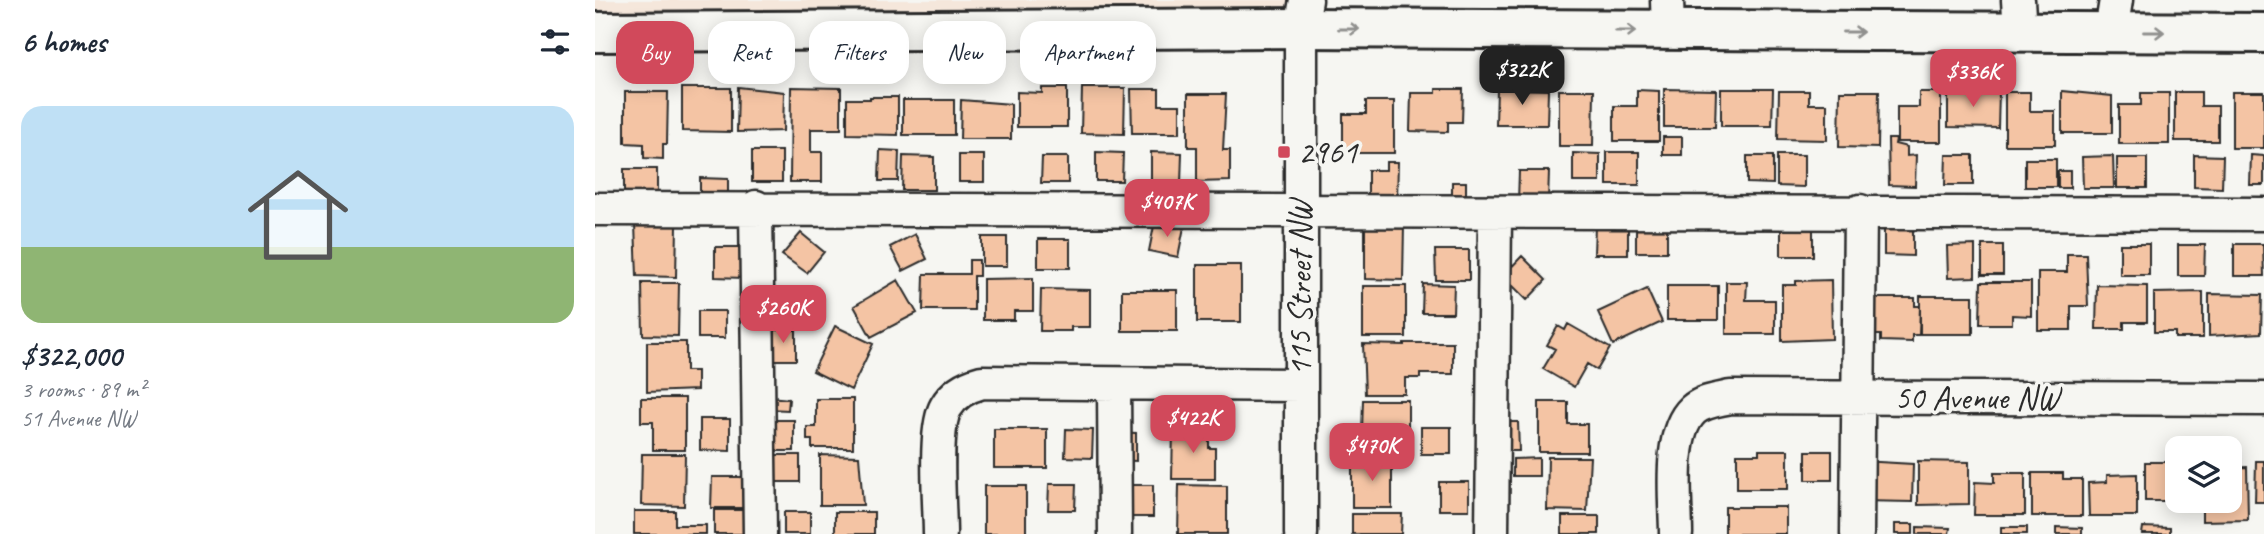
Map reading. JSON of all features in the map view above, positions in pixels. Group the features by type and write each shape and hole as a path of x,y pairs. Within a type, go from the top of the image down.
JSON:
{"main road":[{"path":"595,32 1304,14 2113,16 2264,33"}],"street":[{"name":"115 Street NW","path":"1301,534 1300,212 1304,14"},
{"path":"756,207 760,534"},
{"path":"595,209 756,207 1495,214 1860,211 2264,215"},
{"path":"1857,534 1856,398 1860,211"},
{"path":"1492,534 1495,214"},
{"path":"940,534 941,419 953,397 962,390 982,383 1301,385"},
{"path":"1114,384 1115,534"},
{"name":"50 Avenue NW","path":"1676,534 1679,434 1693,410 1702,404 1730,397 2264,399"}],"shaded area":[{"path":"595,0 1306,0 1305,8 595,11"}],"building":[{"path":"738,87 784,92 783,131 737,132"},
{"path":"791,87 841,88 841,129 811,129 811,152 822,152 822,182 790,182"},
{"path":"682,88 731,88 731,132 682,131"},
{"path":"1042,88 1067,88 1067,127 1017,127 1017,92 1042,93"},
{"path":"1082,88 1125,88 1124,134 1081,133"},
{"path":"1131,89 1159,89 1159,105 1180,105 1180,133 1132,133"},
{"path":"1436,89 1463,89 1462,122 1448,122 1448,132 1410,131 1411,93 1436,93"},
{"path":"1497,89 1548,90 1547,125 1496,125"},
{"path":"1664,89 1716,90 1715,127 1664,127"},
{"path":"1721,89 1773,89 1772,126 1721,126"},
{"path":"1559,90 1594,90 1593,146 1559,146"},
{"path":"1637,90 1659,91 1659,141 1614,141 1614,106 1637,106"},
{"path":"1948,90 1999,90 1998,128 1948,127"},
{"path":"1779,91 1809,91 1809,104 1827,104 1827,140 1778,139"},
{"path":"1840,91 1879,91 1878,148 1839,147"},
{"path":"2062,91 2112,96 2112,133 2062,133"},
{"path":"625,92 668,92 667,144 663,144 663,159 644,158 644,144 625,143"},
{"path":"1919,92 1941,92 1941,142 1897,142 1897,107 1919,107"},
{"path":"2005,92 2030,92 2030,111 2055,111 2055,145 2005,145"},
{"path":"2175,92 2201,92 2201,106 2218,106 2218,141 2175,141"},
{"path":"2232,92 2264,92 2264,148 2232,148"},
{"path":"2141,93 2169,93 2169,144 2119,144 2119,105 2141,105"},
{"path":"1188,94 1226,94 1223,150 1230,150 1230,181 1197,182 1197,147 1188,147"},
{"path":"898,97 898,135 847,134 847,99"},
{"path":"903,100 954,100 954,135 903,135"},
{"path":"961,100 1011,104 1011,139 960,139"},
{"path":"1366,101 1394,101 1394,153 1343,153 1343,114 1366,114"},
{"path":"1663,137 1682,137 1682,155 1663,155"},
{"path":"1888,139 1896,139 1895,144 1907,147 1907,156 1916,155 1915,186 1889,185"},
{"path":"880,150 899,151 898,181 879,181"},
{"path":"752,151 782,151 782,182 752,182"},
{"path":"1096,152 1123,153 1122,181 1096,181"},
{"path":"1151,152 1182,153 1181,184 1151,184"},
{"path":"1607,152 1639,152 1639,185 1607,185"},
{"path":"1573,153 1600,154 1600,182 1573,182"},
{"path":"959,155 984,155 984,182 959,182"},
{"path":"1777,155 1804,155 1804,187 1777,186"},
{"path":"1946,155 1973,155 1973,185 1945,185"},
{"path":"2194,155 2223,156 2222,188 2194,187"},
{"path":"2251,155 2264,156 2264,185 2250,185"},
{"path":"903,156 934,157 934,190 902,190"},
{"path":"1747,156 1773,156 1773,184 1747,183"},
{"path":"2113,156 2114,188 2083,188 2082,157"},
{"path":"1042,157 1068,157 1068,183 1041,183"},
{"path":"2117,158 2147,158 2147,188 2117,188"},
{"path":"2025,159 2056,159 2056,187 2025,187"},
{"path":"1386,162 1398,162 1397,201 1368,200 1368,170 1386,170"},
{"path":"624,169 657,169 657,198 624,198"},
{"path":"1519,171 1549,171 1548,202 1518,202"},
{"path":"2058,171 2070,171 2070,188 2058,188"},
{"path":"700,178 728,179 728,197 700,197"},
{"path":"1452,182 1466,182 1466,197 1452,197"},
{"path":"1155,221 1184,227 1178,257 1149,251"},
{"path":"635,224 677,225 676,277 637,276"},
{"path":"1365,225 1404,225 1403,280 1365,279"},
{"path":"1595,225 1628,225 1628,254 1594,254"},
{"path":"1636,225 1667,225 1667,252 1636,252"},
{"path":"1781,225 1813,225 1813,256 1781,256"},
{"path":"1884,227 1913,227 1913,256 1884,255"},
{"path":"801,233 824,252 807,273 782,255"},
{"path":"915,234 927,259 903,271 890,247"},
{"path":"982,237 1007,237 1007,266 982,266"},
{"path":"1038,239 1070,239 1070,268 1038,268"},
{"path":"2120,244 2149,244 2149,275 2120,275"},
{"path":"2234,244 2263,244 2264,276 2234,276"},
{"path":"1975,245 1975,277 1948,278 1947,246"},
{"path":"1982,245 2003,245 2003,275 1982,275"},
{"path":"2178,245 2205,245 2204,276 2178,276"},
{"path":"715,247 744,247 744,278 715,277"},
{"path":"1435,250 1469,250 1469,280 1436,280"},
{"path":"2067,254 2086,254 2088,306 2071,306 2071,330 2038,330 2038,272 2067,272"},
{"path":"1522,256 1546,280 1527,300 1503,276"},
{"path":"969,260 979,260 979,276 974,276 974,310 923,310 924,274 969,274"},
{"path":"1197,265 1241,265 1241,322 1197,322"},
{"path":"1033,278 1033,311 1014,311 1014,320 983,320 983,279"},
{"path":"898,280 917,313 871,337 854,306"},
{"path":"1831,280 1832,339 1782,341 1782,285 1796,285 1796,281"},
{"path":"1726,282 1747,282 1746,300 1775,300 1775,334 1726,334"},
{"path":"1981,282 2031,282 2031,316 2012,315 2012,324 1980,324"},
{"path":"642,283 679,283 678,336 643,335"},
{"path":"1423,284 1454,285 1453,313 1422,313"},
{"path":"2097,285 2147,286 2147,322 2124,322 2124,329 2096,329"},
{"path":"1363,286 1406,286 1406,337 1363,337"},
{"path":"1667,286 1718,286 1718,320 1667,320"},
{"path":"1041,289 1090,290 1090,327 1071,327 1071,331 1040,331"},
{"path":"1647,289 1662,322 1613,345 1598,312"},
{"path":"1122,290 1177,290 1177,331 1122,331"},
{"path":"2203,292 2203,338 2175,338 2175,332 2154,332 2154,293"},
{"path":"2209,294 2262,295 2261,333 2209,336"},
{"path":"1920,296 1973,296 1973,334 1920,334"},
{"path":"1862,298 1915,298 1915,306 1920,306 1919,335 1912,335 1912,342 1881,341 1881,335 1861,335"},
{"path":"698,311 725,311 725,338 698,338"},
{"path":"1568,324 1610,348 1597,370 1587,364 1574,387 1543,369 1555,349 1547,345 1558,326 1565,330"},
{"path":"835,326 873,344 851,390 813,371"},
{"path":"770,330 796,330 796,360 770,360"},
{"path":"647,342 686,342 686,371 697,371 697,390 647,392"},
{"path":"1453,343 1453,374 1420,374 1420,378 1405,378 1405,394 1365,394 1363,344"},
{"path":"769,397 789,399 788,410 768,409"},
{"path":"641,398 685,398 685,450 653,450 653,422 641,422"},
{"path":"816,399 853,399 853,448 812,448 812,440 807,440 807,427 816,427"},
{"path":"1363,400 1408,400 1408,453 1371,452 1372,431 1362,431"},
{"path":"1539,402 1568,402 1568,424 1587,424 1587,452 1539,452"},
{"path":"700,419 730,419 730,451 700,450"},
{"path":"769,420 794,420 794,451 770,451"},
{"path":"1493,422 1518,422 1519,451 1494,451"},
{"path":"1421,427 1451,427 1451,454 1421,454"},
{"path":"994,429 1047,429 1047,468 994,468"},
{"path":"1066,429 1093,430 1092,458 1065,457"},
{"path":"1173,429 1209,429 1209,448 1215,448 1215,479 1172,479"},
{"path":"1116,432 1136,433 1136,461 1116,460"},
{"path":"1759,450 1788,450 1788,489 1737,489 1737,454 1759,454"},
{"path":"1806,451 1832,451 1832,480 1806,480"},
{"path":"642,454 685,454 684,506 641,505"},
{"path":"775,455 800,455 800,482 775,482"},
{"path":"820,455 859,456 863,505 820,505"},
{"path":"1548,457 1590,457 1587,511 1547,510"},
{"path":"1352,458 1392,458 1392,508 1352,508"},
{"path":"1539,458 1539,476 1513,476 1513,459"},
{"path":"1861,461 1913,464 1912,502 1861,501"},
{"path":"1918,461 1969,462 1969,504 1918,505"},
{"path":"2256,461 2264,461 2264,502 2255,502"},
{"path":"2145,462 2165,462 2165,501 2145,501"},
{"path":"2242,467 2247,467 2248,520 2202,521 2202,513 2242,513"},
{"path":"1994,473 2025,473 2025,515 1974,515 1975,482 1994,483"},
{"path":"2032,473 2063,473 2063,479 2082,479 2082,516 2032,516"},
{"path":"2137,474 2137,516 2089,516 2088,483 2107,482 2107,475"},
{"path":"712,477 745,477 745,508 711,508"},
{"path":"1439,482 1469,482 1469,510 1439,510"},
{"path":"1049,484 1076,484 1075,510 1048,510"},
{"path":"1123,485 1153,485 1153,517 1122,517"},
{"path":"1179,485 1227,486 1227,534 1178,534"},
{"path":"984,486 1026,486 1026,534 984,534"},
{"path":"1725,507 1786,507 1786,534 1725,534"},
{"path":"714,510 746,510 746,534 714,534"},
{"path":"634,511 675,511 675,525 706,525 706,534 634,534"},
{"path":"784,512 810,512 810,534 784,534"},
{"path":"835,512 874,512 874,534 835,534"},
{"path":"1352,514 1402,514 1401,534 1352,534"},
{"path":"1562,516 1599,516 1599,534 1562,534"},
{"path":"1895,524 1913,524 1913,534 1895,534"},
{"path":"1917,527 1950,528 1949,534 1917,534"},
{"path":"2001,527 2027,527 2027,534 2001,534"},
{"path":"2056,527 2082,528 2082,534 2056,534"},
{"path":"2143,527 2170,528 2170,534 2142,534"}],"place":[{"name":"2961","path":"1284,152"}]}
